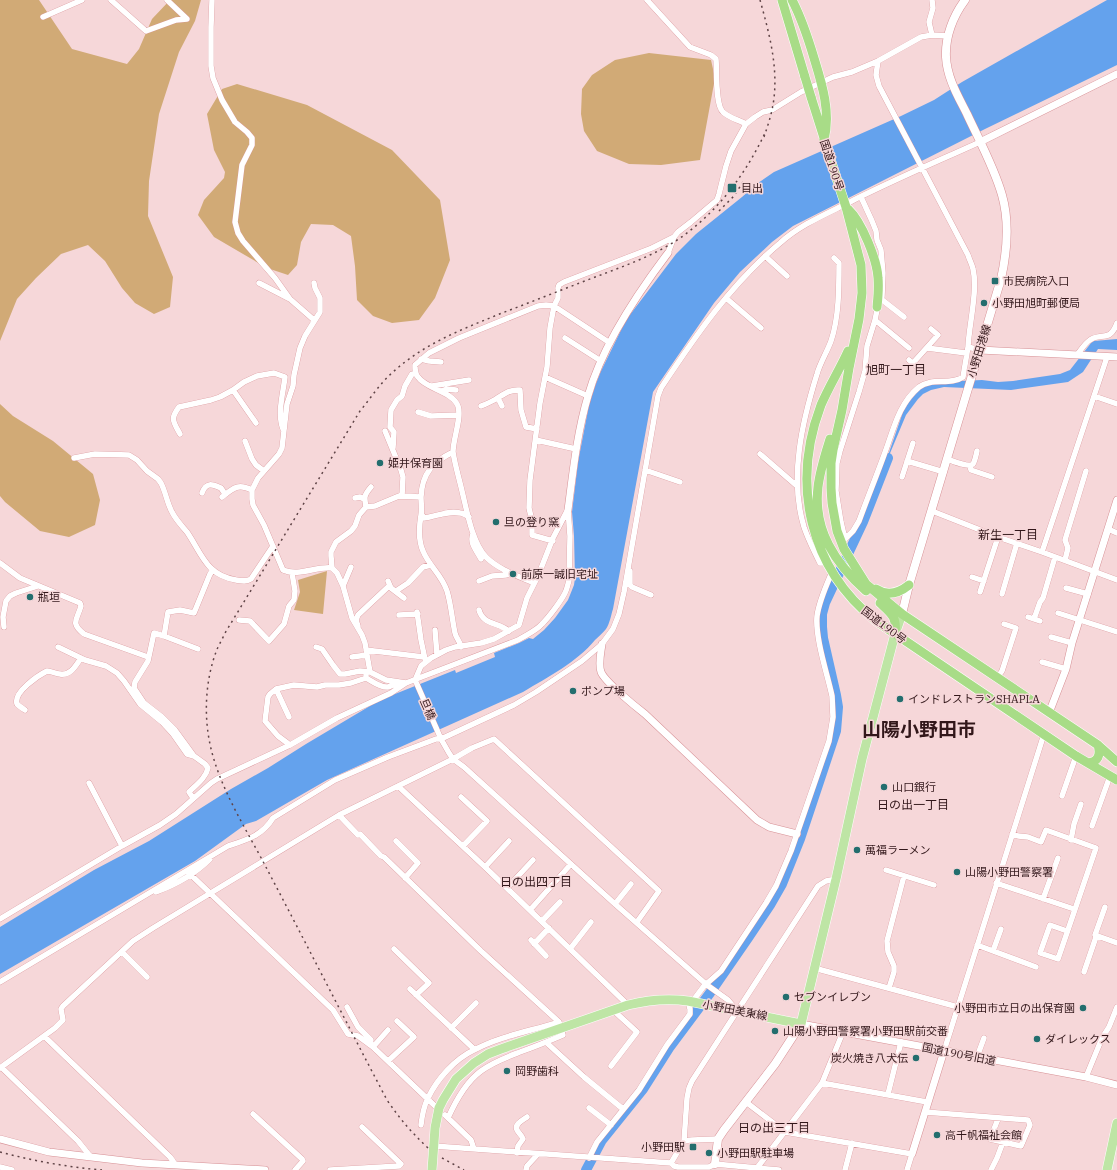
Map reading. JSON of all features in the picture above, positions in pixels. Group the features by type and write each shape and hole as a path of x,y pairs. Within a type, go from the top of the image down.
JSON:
{"highway":[{"name":"国道190号","path":"782,0 824,140 846,207 861,265 862,293 859,319 833,450 830,476 832,502 837,531 843,543 849,564 866,584 902,614 1098,746 1117,762"},
{"path":"792,0 804,27 824,94 827,130 824,140"},
{"path":"846,207 852,213 863,232 874,258 878,278 879,303"},
{"name":"国道190号","path":"856,333 821,405 811,442 808,461 806,482 808,505 816,539 827,563 847,594 868,615 1076,756 1113,778"},
{"path":"849,368 822,465 818,488 818,509 820,522 827,542 837,560 849,564 880,592 886,594 896,593 900,592 909,585"},
{"path":"849,564 863,588 892,615 896,623 896,634"},
{"path":"1088,763 1094,762 1098,758 1100,753 1098,746"}],"main road":[{"name":"小野田港線","path":"902,614 909,585 1003,272 1006,252 1007,222 1003,197 997,178 952,85 946,57 948,36 953,21 965,0"},
{"path":"715,1164 718,1139 775,1064 801,1024 836,879 862,759 902,614"},
{"name":"小野田美東線","path":"432,1170 436,1118 439,1108 452,1085 467,1068 488,1054 560,1025 628,1005 660,999 706,1004 801,1024"},
{"path":"1107,1170 1117,1123"}],"street":[{"path":"43,17 82,0"},
{"path":"111,0 146,31 176,20 187,19 167,0"},
{"path":"212,0 211,66 213,78 222,100 236,122 252,138 252,145 242,165 235,222 238,233 243,242 275,278 290,299 314,320"},
{"path":"647,0 690,47 711,55 716,59 720,108 723,112 746,124"},
{"path":"932,0 933,8 929,22 932,35"},
{"path":"0,919 160,825 176,814 217,779 290,745 337,718 391,693 406,684 518,640 542,624 565,593 569,580 570,536 568,510 576,449 588,396 601,361 622,322 668,253 674,237 717,200 731,151 746,124 763,112 772,110 802,92 833,78 878,61 921,37 932,35 948,36"},
{"path":"843,543 859,521 901,410 914,392 925,384 960,379 963,377 974,293 973,269 968,255 879,86 876,75 878,61"},
{"path":"0,982 228,846 252,838 259,834 269,824 272,818 335,780 436,739 514,705 582,661 602,644 613,629 619,614 658,396 661,388 711,316 748,271 780,242 806,224 861,197 920,165 1117,74"},
{"path":"843,543 836,491 837,463 865,371 868,346 883,290 881,250 877,240 876,231 861,197"},
{"path":"553,541 532,535 532,521 529,508 530,480 545,377 550,328 554,306 558,298 559,285 652,248 674,237"},
{"path":"765,256 787,276"},
{"path":"827,563 820,563 804,528 797,486 799,455 803,430 817,374 831,342 837,310 839,277 838,263 834,258"},
{"path":"259,283 290,299"},
{"path":"314,283 320,298 320,312 305,336 300,348 287,404 282,448 279,454 258,478 252,490 252,499 253,505 264,525 283,570 292,573 326,567 332,568 337,573 343,586 352,618 360,632"},
{"path":"726,298 761,328"},
{"path":"879,303 904,317"},
{"path":"534,584 503,569 486,556 478,544 469,517 453,452 453,444 459,415 458,405 441,391 418,378 415,373 415,365 429,353 444,344 528,310 546,305 554,306 610,343"},
{"path":"875,320 909,348"},
{"path":"1079,355 1090,340 1111,334 1115,330 1117,323"},
{"path":"922,371 911,362 927,348 938,335 931,329"},
{"path":"565,338 601,361"},
{"path":"927,348 1117,357"},
{"path":"1042,552 1107,357"},
{"path":"421,359 441,362"},
{"path":"180,434 173,421 173,414 179,407 211,400 233,390 244,382 257,376 274,373 285,377 280,410 280,422 284,433"},
{"path":"393,448 394,432 390,427 391,410 397,400 402,396 405,386 412,374 415,373"},
{"path":"545,377 588,396"},
{"path":"431,386 469,380"},
{"path":"441,391 447,389 456,390"},
{"path":"233,390 256,423"},
{"path":"481,406 509,391 520,390 521,410 526,427 537,429"},
{"path":"1094,396 1117,404"},
{"path":"498,398 502,406"},
{"path":"418,412 431,416 459,415"},
{"path":"385,431 393,448 403,477 402,496"},
{"path":"536,440 576,449"},
{"path":"245,441 252,459 256,465 264,470"},
{"path":"902,477 913,443"},
{"path":"970,466 973,463 977,451"},
{"path":"453,452 436,462 426,475 421,497 422,515 420,519 419,531 421,546 427,559 441,577 447,590 455,634 461,647"},
{"path":"74,458 96,454 129,455 137,460 161,483 172,513 188,534 206,564 213,570 226,577 233,580 248,581 253,577 273,546"},
{"path":"760,454 797,486"},
{"path":"947,460 970,466 971,470 992,477"},
{"path":"907,461 944,472"},
{"path":"645,470 680,482"},
{"path":"1065,560 1068,548 1065,540 1086,471"},
{"path":"202,493 204,488 208,485 221,488 224,496 236,486 242,486 252,490"},
{"path":"366,507 364,499 365,493 371,487"},
{"path":"332,568 331,556 333,546 351,531 355,526 359,515 366,507 375,506 398,496 421,497"},
{"path":"355,498 360,497 364,499"},
{"path":"1049,713 1066,669 1072,644 1117,500"},
{"path":"352,657 367,653 425,659 446,650 494,639 509,631 519,624 527,598 553,538 568,510"},
{"path":"932,511 998,537 1117,580"},
{"path":"422,515 424,518 446,512 460,512 469,517"},
{"path":"1108,529 1117,533"},
{"path":"474,534 472,543 481,559"},
{"path":"980,592 998,537"},
{"path":"1002,594 1017,543"},
{"path":"1034,619 1043,598 1055,557"},
{"path":"0,563 20,578 80,603 81,606 76,619 76,625 84,634 148,657"},
{"path":"396,591 408,583 423,568 431,564"},
{"path":"343,586 351,567"},
{"path":"628,567 630,571 630,585 652,595"},
{"path":"164,636 168,612 180,610 194,612 213,570"},
{"path":"239,620 250,621 270,641 284,624 289,606 294,600 295,591 292,573"},
{"path":"479,581 492,576 512,573"},
{"path":"591,1158 597,1142 639,1090 667,1045 690,1014 691,1002 704,986 708,985 721,971 766,903 776,886 791,851 829,741 832,724 832,696 820,644 817,617 821,599 833,573"},
{"path":"972,577 984,581"},
{"path":"367,674 367,653 356,620 358,615 389,584 404,598"},
{"path":"4,627 3,617 6,601 10,596 38,586"},
{"path":"1066,588 1088,594"},
{"path":"479,610 482,618 500,625 509,631"},
{"path":"360,632 359,619 368,611"},
{"path":"1058,612 1117,632"},
{"path":"399,615 418,613 420,640 425,659 416,681"},
{"path":"997,678 1002,671 1016,628 1004,624"},
{"path":"435,630 437,655"},
{"path":"193,798 189,792 205,776 208,772 208,768 194,756 175,730 162,717 144,703 134,688 135,682 148,661 154,633 198,649"},
{"path":"1051,637 1072,644"},
{"path":"602,644 600,665 601,673 606,679 757,820 769,827 797,834"},
{"path":"58,647 68,653 93,663 106,666 118,673 140,704 162,722 173,734 187,754 194,756"},
{"path":"316,647 325,652 340,674 360,671 386,680 406,684"},
{"path":"25,710 17,702 20,692 24,687 47,671 60,674 67,673 72,670 81,658"},
{"path":"1042,662 1066,669"},
{"path":"290,745 278,736 265,721 268,697 270,694 276,690 294,685 317,687 351,683 367,674"},
{"name":"旦橋","path":"416,681 440,737 453,759"},
{"path":"276,690 289,717"},
{"path":"907,1170 1044,734"},
{"path":"90,1156 78,1141 1,1068 63,1020 61,1009 63,1006 133,942 153,928 339,815 453,759 472,748 494,740 659,891 636,922"},
{"path":"1062,796 1076,756"},
{"path":"453,759 464,767 615,904 716,992 728,1000 738,1011"},
{"path":"1092,826 1100,811 1113,778"},
{"path":"89,784 122,846"},
{"path":"398,786 463,846 628,1005"},
{"path":"461,797 487,821 463,846"},
{"path":"1071,840 1074,824 1081,804"},
{"path":"339,815 358,835 360,834 381,856 384,857 492,962 560,1025 563,1035 493,1063 481,1071 460,1095 446,1116 471,1140 474,1149"},
{"path":"1012,834 1028,837 1041,842 1046,830 1096,848 1058,958 1040,953 1050,925 1067,931"},
{"path":"396,841 418,863 405,878"},
{"path":"485,867 509,842"},
{"path":"145,895 167,888 207,862 212,856"},
{"path":"1043,899 1058,858"},
{"path":"507,888 533,860"},
{"path":"530,910 571,864"},
{"path":"886,870 934,885"},
{"path":"190,874 333,1010 348,1034 358,1036 371,1046 435,1106"},
{"path":"890,988 894,966 888,952 887,941 904,876"},
{"path":"671,1163 684,1141 689,1088 818,886 826,881 836,879"},
{"path":"996,883 1074,909"},
{"path":"615,904 631,884"},
{"path":"542,922 560,902"},
{"path":"1084,972 1105,907"},
{"path":"570,948 591,922"},
{"path":"546,956 532,942 549,928"},
{"path":"993,951 1001,929"},
{"path":"1095,935 1117,943"},
{"path":"977,945 1036,967"},
{"path":"394,949 429,982 416,995"},
{"path":"122,952 147,977"},
{"path":"814,968 958,1007"},
{"path":"410,989 474,1049"},
{"path":"451,1028 476,1003"},
{"path":"347,1007 358,1027 371,1040 371,1046"},
{"path":"1086,1077 1117,1007"},
{"path":"612,1066 637,1032 613,1010"},
{"path":"388,1061 414,1037 397,1021"},
{"name":"国道190号旧道","path":"801,1024 1117,1084"},
{"path":"421,1125 428,1098 443,1075 462,1057 474,1049 494,1041 560,1025"},
{"path":"371,1046 388,1030"},
{"path":"756,1168 822,1083 843,1032"},
{"path":"44,1036 170,1157 175,1165"},
{"path":"978,1057 984,1038"},
{"path":"547,1042 584,1077 623,1109"},
{"path":"888,1094 901,1042"},
{"path":"822,1083 928,1102"},
{"path":"746,1102 785,1132 912,1154"},
{"path":"589,1108 611,1125"},
{"path":"925,1112 1028,1120 1030,1125 1021,1146 990,1139 998,1118"},
{"path":"253,1114 302,1159 303,1161 295,1170"},
{"path":"517,1153 518,1146 523,1137 516,1127 527,1117"},
{"path":"330,1170 399,1166 401,1164 362,1127"},
{"path":"0,1139 49,1152 175,1165 265,1170"},
{"path":"684,1141 718,1139"},
{"path":"991,1170 1002,1142"},
{"path":"845,1170 852,1143"},
{"path":"434,1146 671,1163 674,1166 697,1168 709,1167 715,1164 780,1170"},
{"path":"526,1170 538,1154"},
{"path":"0,1167 12,1170"}],"shaded area":[{"path":"0,0 39,0 72,49 127,64 139,49 152,19 170,0 201,0 195,21 179,52 159,114 149,181 148,216 173,277 170,307 154,314 135,303 122,288 105,261 88,245 61,254 36,278 17,299 0,341"},
{"path":"649,53 711,60 715,78 700,160 661,165 629,164 597,151 584,131 581,114 582,89 592,75 615,60"},
{"path":"237,84 307,105 392,150 440,200 450,260 435,298 419,320 392,323 373,316 357,300 351,236 333,225 311,224 301,242 297,265 288,275 267,268 214,237 198,215 204,200 224,178 225,172 214,150 207,114 222,89"},
{"path":"0,404 13,416 53,441 93,474 100,500 95,525 69,537 40,531 5,502 0,496"},
{"path":"327,571 323,614 294,610 300,592 298,580"}],"water":[{"path":"1107,0 1117,0 1117,65 985,129 793,226 772,242 740,272 714,303 653,392 613,609 607,627 588,648 562,669 523,692 327,780 256,821 246,824 195,861 0,974 0,927 94,870 149,841 231,789 380,700 455,670 456,673 495,657 494,653 529,638 533,639 544,630 568,600 574,585 574,536 572,512 578,462 589,405 595,386 626,320 676,254 696,234 758,183 774,172 934,100 962,82"},
{"path":"1117,339 1117,350 1098,349 1083,372 1068,382 1011,390 944,387 931,390 923,394 906,415 883,470 903,412 921,388 929,385 960,381 1013,381 1060,374 1070,370 1094,341"}],"waterway":[{"path":"586,1170 602,1140 643,1089 669,1048 710,993 748,938 782,884 800,839 836,731 838,707 823,638 822,614 825,603 863,522 888,458"}],"railway":[{"path":"760,0 773,55 775,82 772,110 764,137"},
{"path":"428,1148 406,1125 387,1100 226,790 213,756 207,728 206,706 208,684 216,652 225,633 360,411 388,376 418,353 459,331 653,254 683,236 709,214 731,189 758,148 765,133"},
{"path":"719,211 734,196 743,182"},
{"path":"0,1152 51,1163 102,1170"},
{"path":"442,1158 464,1170"}],"place":[{"name":"目出","path":"732,188"},
{"name":"市民病院入口","path":"995,281"},
{"name":"小野田旭町郵便局","path":"984,303"},
{"name":"姫井保育園","path":"380,463"},
{"name":"旦の登り窯","path":"496,522"},
{"name":"前原一誠旧宅址","path":"513,574"},
{"name":"瓶垣","path":"30,597"},
{"name":"ポンプ場","path":"573,691"},
{"name":"インドレストランSHAPLA","path":"900,699"},
{"name":"山口銀行","path":"884,787"},
{"name":"萬福ラーメン","path":"857,850"},
{"name":"山陽小野田警察署","path":"957,872"},
{"name":"セブンイレブン","path":"786,997"},
{"name":"小野田市立日の出保育園","path":"1083,1008"},
{"name":"山陽小野田警察署小野田駅前交番","path":"775,1031"},
{"name":"ダイレックス","path":"1037,1039"},
{"name":"炭火焼き八犬伝","path":"916,1058"},
{"name":"岡野歯科","path":"507,1071"},
{"name":"高千帆福祉会館","path":"937,1135"},
{"name":"小野田駅","path":"693,1147"},
{"name":"小野田駅駐車場","path":"709,1153"}],"district":[{"name":"旭町一丁目","path":"896,370"},
{"name":"新生一丁目","path":"1008,535"},
{"name":"山陽小野田市","path":"919,729"},
{"name":"日の出一丁目","path":"913,805"},
{"name":"日の出四丁目","path":"536,882"},
{"name":"日の出三丁目","path":"774,1128"}]}
